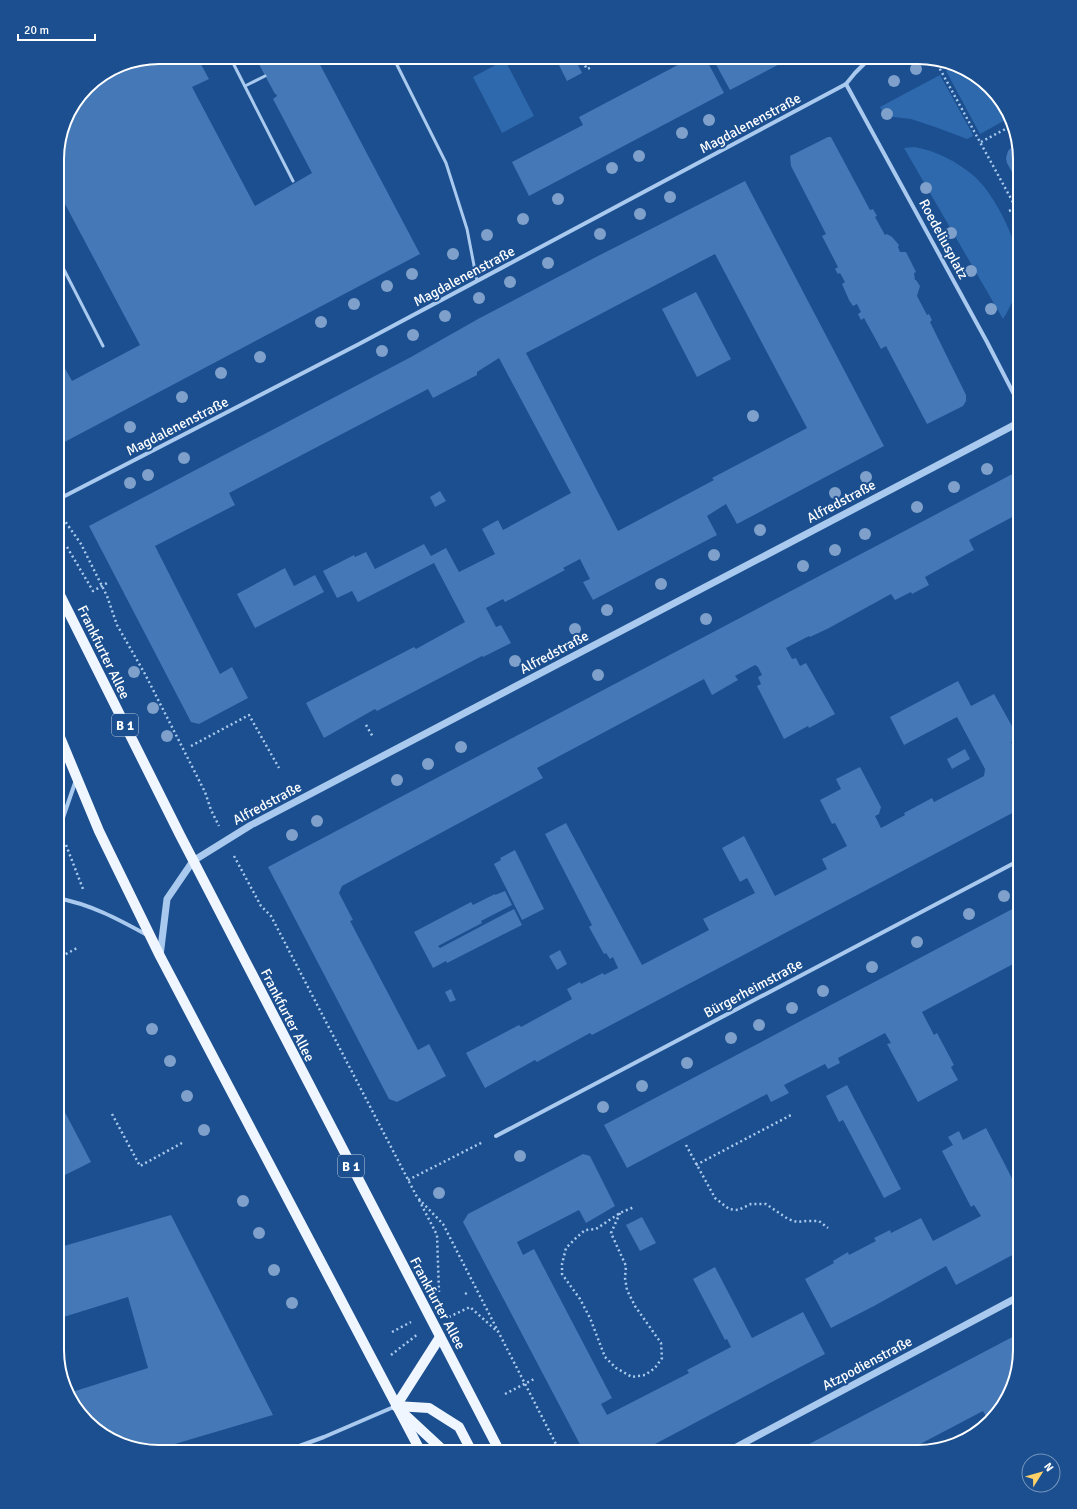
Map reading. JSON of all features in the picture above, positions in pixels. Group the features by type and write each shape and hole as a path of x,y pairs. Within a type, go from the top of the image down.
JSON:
{"main road":[{"name":"Frankfurter Allee","path":"64,603 193,861 496,1445"},
{"path":"64,748 105,844 160,956 416,1445"},
{"path":"396,1406 440,1337"},
{"path":"396,1406 437,1445"},
{"path":"396,1406 429,1408 459,1427 468,1445"}],"street":[{"name":"Magdalenenstraße","path":"64,496 352,347 846,84 864,64"},
{"name":"Roedeliusplatz","path":"846,84 1013,393"},
{"name":"Alfredstraße","path":"160,956 167,899 193,861 252,825 1013,426"},
{"path":"64,816 76,778"},
{"name":"Bürgerheimstraße","path":"496,1136 1013,864"},
{"path":"64,900 87,905 151,937"},
{"name":"Atzpodienstraße","path":"740,1445 1013,1300"},
{"path":"302,1445 396,1406"}],"lane":[{"path":"234,64 293,181"},
{"path":"396,64 446,163 467,229 477,281"},
{"path":"246,86 265,76"},
{"path":"64,270 102,346"}],"path":[{"path":"939,66 1013,202"},
{"path":"981,142 1008,128"},
{"path":"1009,212 1013,210"},
{"path":"64,521 81,544 102,586 118,624 145,674 207,798 210,810"},
{"path":"68,547 92,591 110,582"},
{"path":"191,746 250,715 279,768"},
{"path":"366,725 373,737"},
{"path":"64,839 82,884 87,905"},
{"path":"240,867 261,906 271,916 437,1235 439,1293"},
{"path":"64,955 77,948"},
{"path":"112,1114 140,1166 182,1143"},
{"path":"696,1165 793,1114"},
{"path":"408,1180 496,1136"},
{"path":"686,1145 715,1198 728,1208 738,1210 751,1204 766,1204 788,1219 797,1222 807,1220 819,1221 828,1228"},
{"path":"417,1197 443,1224 556,1445"},
{"path":"620,1213 611,1233 626,1266 625,1278 627,1290 635,1306 661,1343 662,1358 655,1368 645,1375 632,1377 616,1368 605,1357 590,1318 580,1299 562,1274 562,1264 566,1248 585,1230 596,1229 620,1213 634,1207"},
{"path":"465,1294 470,1292"},
{"path":"460,1312 470,1307 500,1334"},
{"path":"392,1332 411,1322"},
{"path":"400,1347 416,1335"},
{"path":"505,1394 536,1378"}],"shaded area":[{"path":"497,64 507,64 534,116 502,133 473,77"},
{"path":"950,69 976,84 993,101 1005,120 980,134 946,71"},
{"path":"940,75 972,133 973,136 967,139 911,119 885,116 880,107"},
{"path":"914,147 931,151 946,157 974,176 990,194 997,206 1013,241 1013,298 1003,319 904,148"}],"building":[{"path":"159,64 201,64 209,79 192,87 255,206 312,173 273,99 277,96 259,64 320,64 420,254 64,442 64,367 72,381 140,345 64,202 64,153 67,134 77,111 96,88 111,77 128,69"},
{"path":"558,64 578,64 582,73 567,81"},
{"path":"680,64 709,64 724,93 529,196 512,162 583,125 579,117"},
{"path":"716,64 780,64 730,90"},
{"path":"828,137 831,137 870,210 873,209 877,216 875,217 885,235 887,234 892,237 899,245 898,247 900,252 906,252 916,272 914,273 915,280 920,286 917,296 927,315 929,314 932,320 930,322 966,395 966,401 963,406 927,424 886,346 881,349 864,318 861,320 858,314 861,312 857,304 853,306 849,300 842,284 845,282 840,273 838,274 835,269 838,267 822,236 826,234 791,166 790,156"},
{"path":"1012,147 1013,174 1007,163 1006,158 1008,151"},
{"path":"745,181 884,446 737,524 726,504 707,516 717,535 593,600 583,582 590,579 580,559 563,568 565,570 505,602 503,599 486,608 496,627 501,625 511,643 483,657 482,656 377,711 375,709 324,738 306,703 414,647 416,649 465,622 434,563 358,602 352,591 337,598 323,571 354,555 355,557 366,552 375,569 424,544 431,556 446,548 459,572 495,554 482,529 498,520 503,530 571,493 499,358 477,372 477,375 433,398 428,389 229,493 235,505 155,546 220,674 232,667 248,698 199,724 191,722 89,526 411,357 478,319","holes":["715,254 807,428 712,478 714,480 618,531 526,353"]},
{"path":"696,292 731,359 697,377 662,309"},
{"path":"1013,474 1013,517 969,540 974,550 925,577 929,585 912,594 911,592 895,600 891,594 829,628 786,648 792,659 796,658 800,666 806,663 835,714 784,739 757,686 761,684 758,677 762,675 758,667 755,665 735,676 738,680 712,695 704,679 537,768 543,778 342,886 339,893 353,920 350,921 418,1050 429,1044 446,1076 397,1102 389,1099 268,867"},
{"path":"440,491 446,501 435,507 430,497"},
{"path":"285,568 294,586 315,575 324,592 255,628 237,594"},
{"path":"958,681 971,706 994,694 1013,728 1013,741 1011,742 1013,746 1013,813 592,1035 590,1033 537,1062 535,1060 485,1088 466,1053 519,1025 521,1027 572,999 567,989 580,982 581,984 603,973 604,975 618,968 613,957 610,959 606,953 604,954 589,927 592,925 545,834 566,823 642,965 709,930 703,919 755,893 747,878 740,882 722,848 744,836 775,896 827,869 822,859 847,846 835,823 832,824 820,800 841,789 836,779 860,767 881,807 879,814 875,816 881,828 905,815 904,813 932,798 934,802 984,776 985,769 957,717 904,745 890,717"},
{"path":"965,749 970,759 952,769 947,759"},
{"path":"515,850 544,909 522,920 494,864 501,860 500,858"},
{"path":"505,891 512,905 481,921 482,923 438,946 440,948 514,909 522,925 447,963 446,961 433,968 414,932 471,902 473,905 495,894"},
{"path":"1013,909 1013,964 922,1012 934,1035 937,1033 954,1065 951,1067 958,1080 918,1102 887,1044 891,1043 885,1033 838,1058 840,1063 828,1069 825,1064 784,1085 789,1093 771,1102 767,1094 627,1168 604,1125"},
{"path":"560,950 567,964 557,970 549,956"},
{"path":"451,989 456,1000 450,1002 445,992"},
{"path":"847,1085 901,1189 884,1198 843,1120 839,1122 826,1096"},
{"path":"64,1110 91,1162 64,1176"},
{"path":"986,1128 1013,1180 1013,1255 956,1285 946,1266 831,1328 805,1279 834,1263 833,1261 848,1252 849,1255 876,1241 874,1238 890,1230 891,1233 921,1218 933,1241 981,1216 974,1205 971,1207 942,1151 953,1145 948,1137 959,1131 963,1140"},
{"path":"583,1154 590,1156 615,1206 586,1223 579,1210 517,1242 523,1255 534,1249 612,1398 601,1404 607,1415 689,1373 687,1370 731,1347 727,1339 725,1340 693,1279 715,1267 752,1338 803,1312 825,1354 653,1445 580,1445 463,1222 468,1214"},
{"path":"171,1215 273,1415 171,1445 153,1445 128,1440 106,1429 96,1421 80,1403 74,1391 148,1368 128,1297 64,1317 64,1246"},
{"path":"642,1217 656,1243 640,1251 626,1225"},
{"path":"1013,1337 1010,1375 1000,1398 986,1416 983,1411 918,1445 807,1445"}]}
